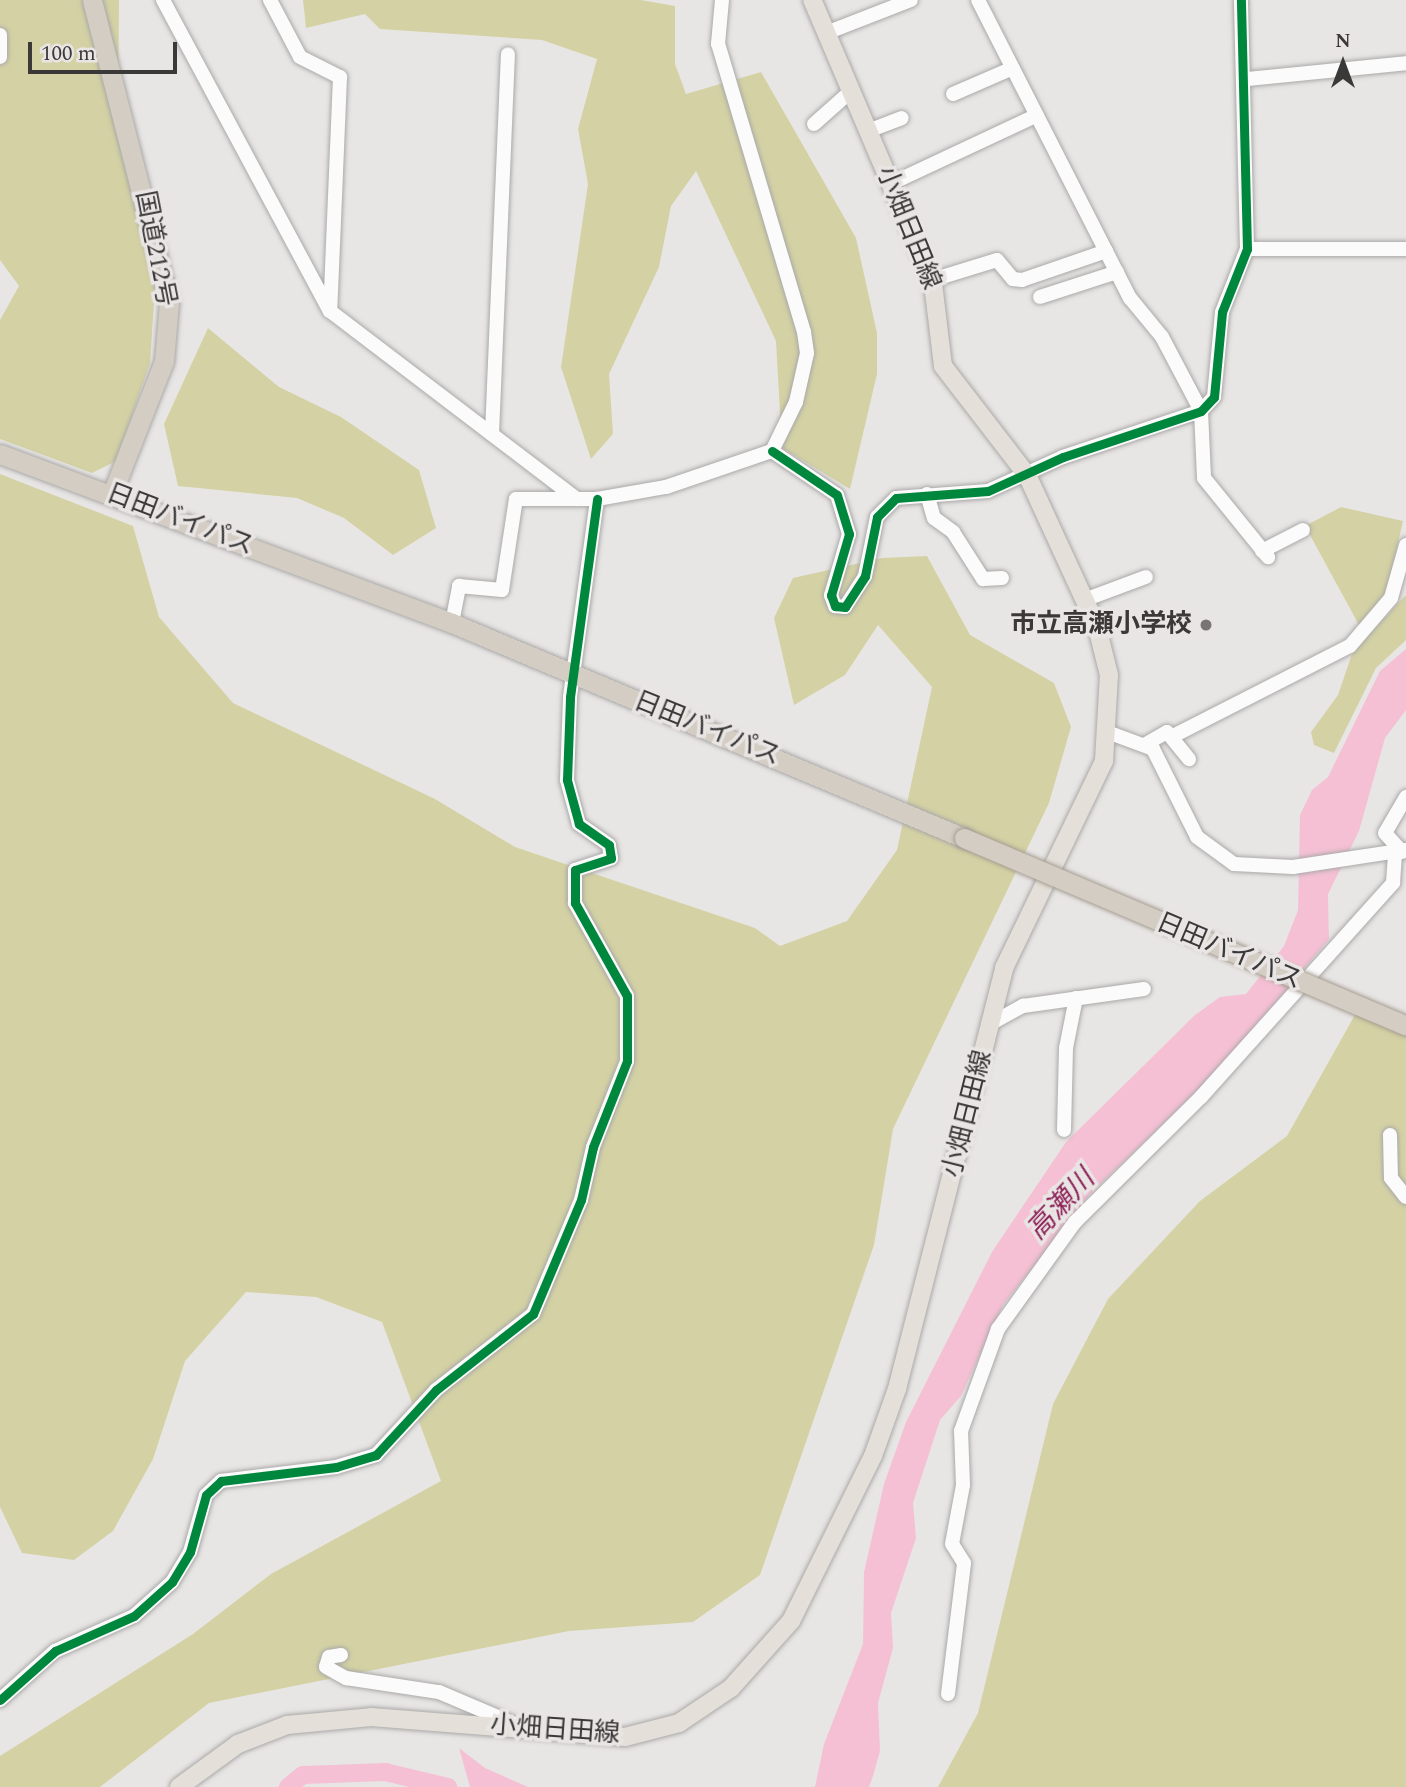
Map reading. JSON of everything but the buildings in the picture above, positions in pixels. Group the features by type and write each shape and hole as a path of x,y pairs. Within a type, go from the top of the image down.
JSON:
{"highway":[{"name":"国道212号","path":"92,0 169,302 164,361 112,495"},
{"name":"日田バイパス","path":"0,454 576,673 1406,1026"}],"main road":[{"name":"小畑日田線","path":"179,1787 238,1744 287,1725 371,1717 625,1737 679,1723 732,1688 791,1621 873,1456 897,1389 1004,968 1088,803 1110,733 1107,659 1084,600 1027,475 943,366 932,280 812,0"}],"street":[{"path":"163,0 330,311 578,499"},
{"path":"270,0 299,57 340,77 330,311"},
{"path":"452,624 459,586 502,590 516,499 597,499 666,487 772,451 796,402 807,353 718,44 722,0"},
{"path":"826,33 911,0"},
{"path":"978,0 1117,272 1162,337 1201,411 1205,478 1265,554 1303,530"},
{"path":"772,451 821,479 847,518 846,552 832,582 835,606 845,607 857,597 884,506 927,494 988,491 1201,411 1214,397 1222,312 1247,249 1247,79 1242,1"},
{"path":"0,35 0,57"},
{"path":"492,434 508,54"},
{"path":"1247,79 1406,63"},
{"path":"953,94 1013,68"},
{"path":"814,124 851,91"},
{"path":"890,184 1037,115"},
{"path":"868,131 902,118"},
{"path":"1247,249 1406,249"},
{"path":"932,280 997,260 1017,281 1106,251"},
{"path":"1040,298 1117,272"},
{"path":"927,494 934,518 953,532 983,579 1002,578"},
{"path":"0,1700 55,1651 134,1616 172,1582 190,1552 206,1495 221,1481 336,1467 376,1455 436,1390 533,1314 581,1200 593,1147 627,1061 627,996 575,903 575,870 611,858 609,845 579,824 571,800 576,673 597,499"},
{"path":"1146,744 1158,734 1175,735 1350,646 1391,598 1406,545"},
{"path":"1084,600 1146,577"},
{"path":"1110,733 1146,744 1183,815 1217,855 1256,868 1368,859 1401,852"},
{"path":"1175,735 1189,759"},
{"path":"1401,852 1385,833 1406,797"},
{"path":"948,1694 964,1563 952,1544 963,1485 961,1431 998,1329 1075,1222 1201,1097 1393,883 1401,852"},
{"path":"990,1024 1023,1006 1144,989"},
{"path":"1064,1130 1066,1048 1076,998"},
{"path":"1390,1135 1391,1178 1406,1197"},
{"path":"341,1655 329,1657 326,1667 346,1678 439,1692 530,1731"}],"shaded area":[{"path":"0,0 119,0 118,127 155,287 150,363 116,461 92,473 0,439 0,320 19,286 0,260"},
{"path":"303,0 641,0 675,6 675,64 686,94 761,72 856,238 877,333 877,374 850,489 782,448 776,341 696,171 671,206 659,267 609,374 613,434 591,459 561,367 588,184 578,129 597,59 542,40 380,29 365,14 306,28"},
{"path":"208,328 279,387 341,417 419,470 436,528 393,555 344,518 297,498 178,486 164,424"},
{"path":"0,474 133,526 159,617 233,703 435,799 515,847 755,928 780,946 847,921 897,850 932,687 878,625 845,675 794,705 774,618 793,578 882,558 927,556 970,635 1054,683 1071,727 1049,803 893,1129 874,1245 760,1575 693,1622 569,1631 209,1703 100,1787 0,1787 0,1756 193,1634 271,1574 441,1481 382,1322 316,1297 246,1292 185,1361 153,1459 113,1531 74,1560 22,1553 0,1507"},
{"path":"1341,507 1403,521 1386,595 1359,625 1305,526"},
{"path":"1406,595 1406,640 1376,668 1334,753 1314,745 1311,732 1338,695 1353,651"},
{"path":"1356,1013 1406,1034 1406,1787 938,1787 978,1713 1053,1404 1108,1299 1200,1201 1287,1136"}],"water":[{"path":"1406,649 1406,710 1385,738 1359,831 1328,894 1329,939 1224,1065 1090,1194 1003,1305 961,1396 940,1420 913,1503 916,1538 891,1613 893,1648 878,1703 880,1751 869,1787 815,1787 824,1744 863,1644 864,1572 884,1484 906,1422 992,1252 1066,1142 1195,1015 1220,997 1246,994 1284,946 1298,910 1300,815 1312,790 1328,777 1380,671"},
{"path":"459,1748 485,1768 528,1787 470,1787"}],"waterway":[{"name":"高瀬川","path":"288,1787 303,1775 385,1772 448,1787"}],"cycle path":[{"path":"772,451 837,495 849,534 831,595 835,606 845,607 865,576 877,517 896,498 988,491 1063,457 1201,411 1214,397 1222,312 1247,249 1241,0"},
{"path":"0,1700 55,1651 134,1616 172,1582 190,1552 206,1495 221,1481 336,1467 376,1455 436,1390 533,1314 581,1200 593,1147 627,1061 627,996 575,903 575,870 611,858 609,845 579,824 567,780 570,697 597,499"}],"place":[{"name":"市立高瀬小学校","path":"1206,625"}]}
